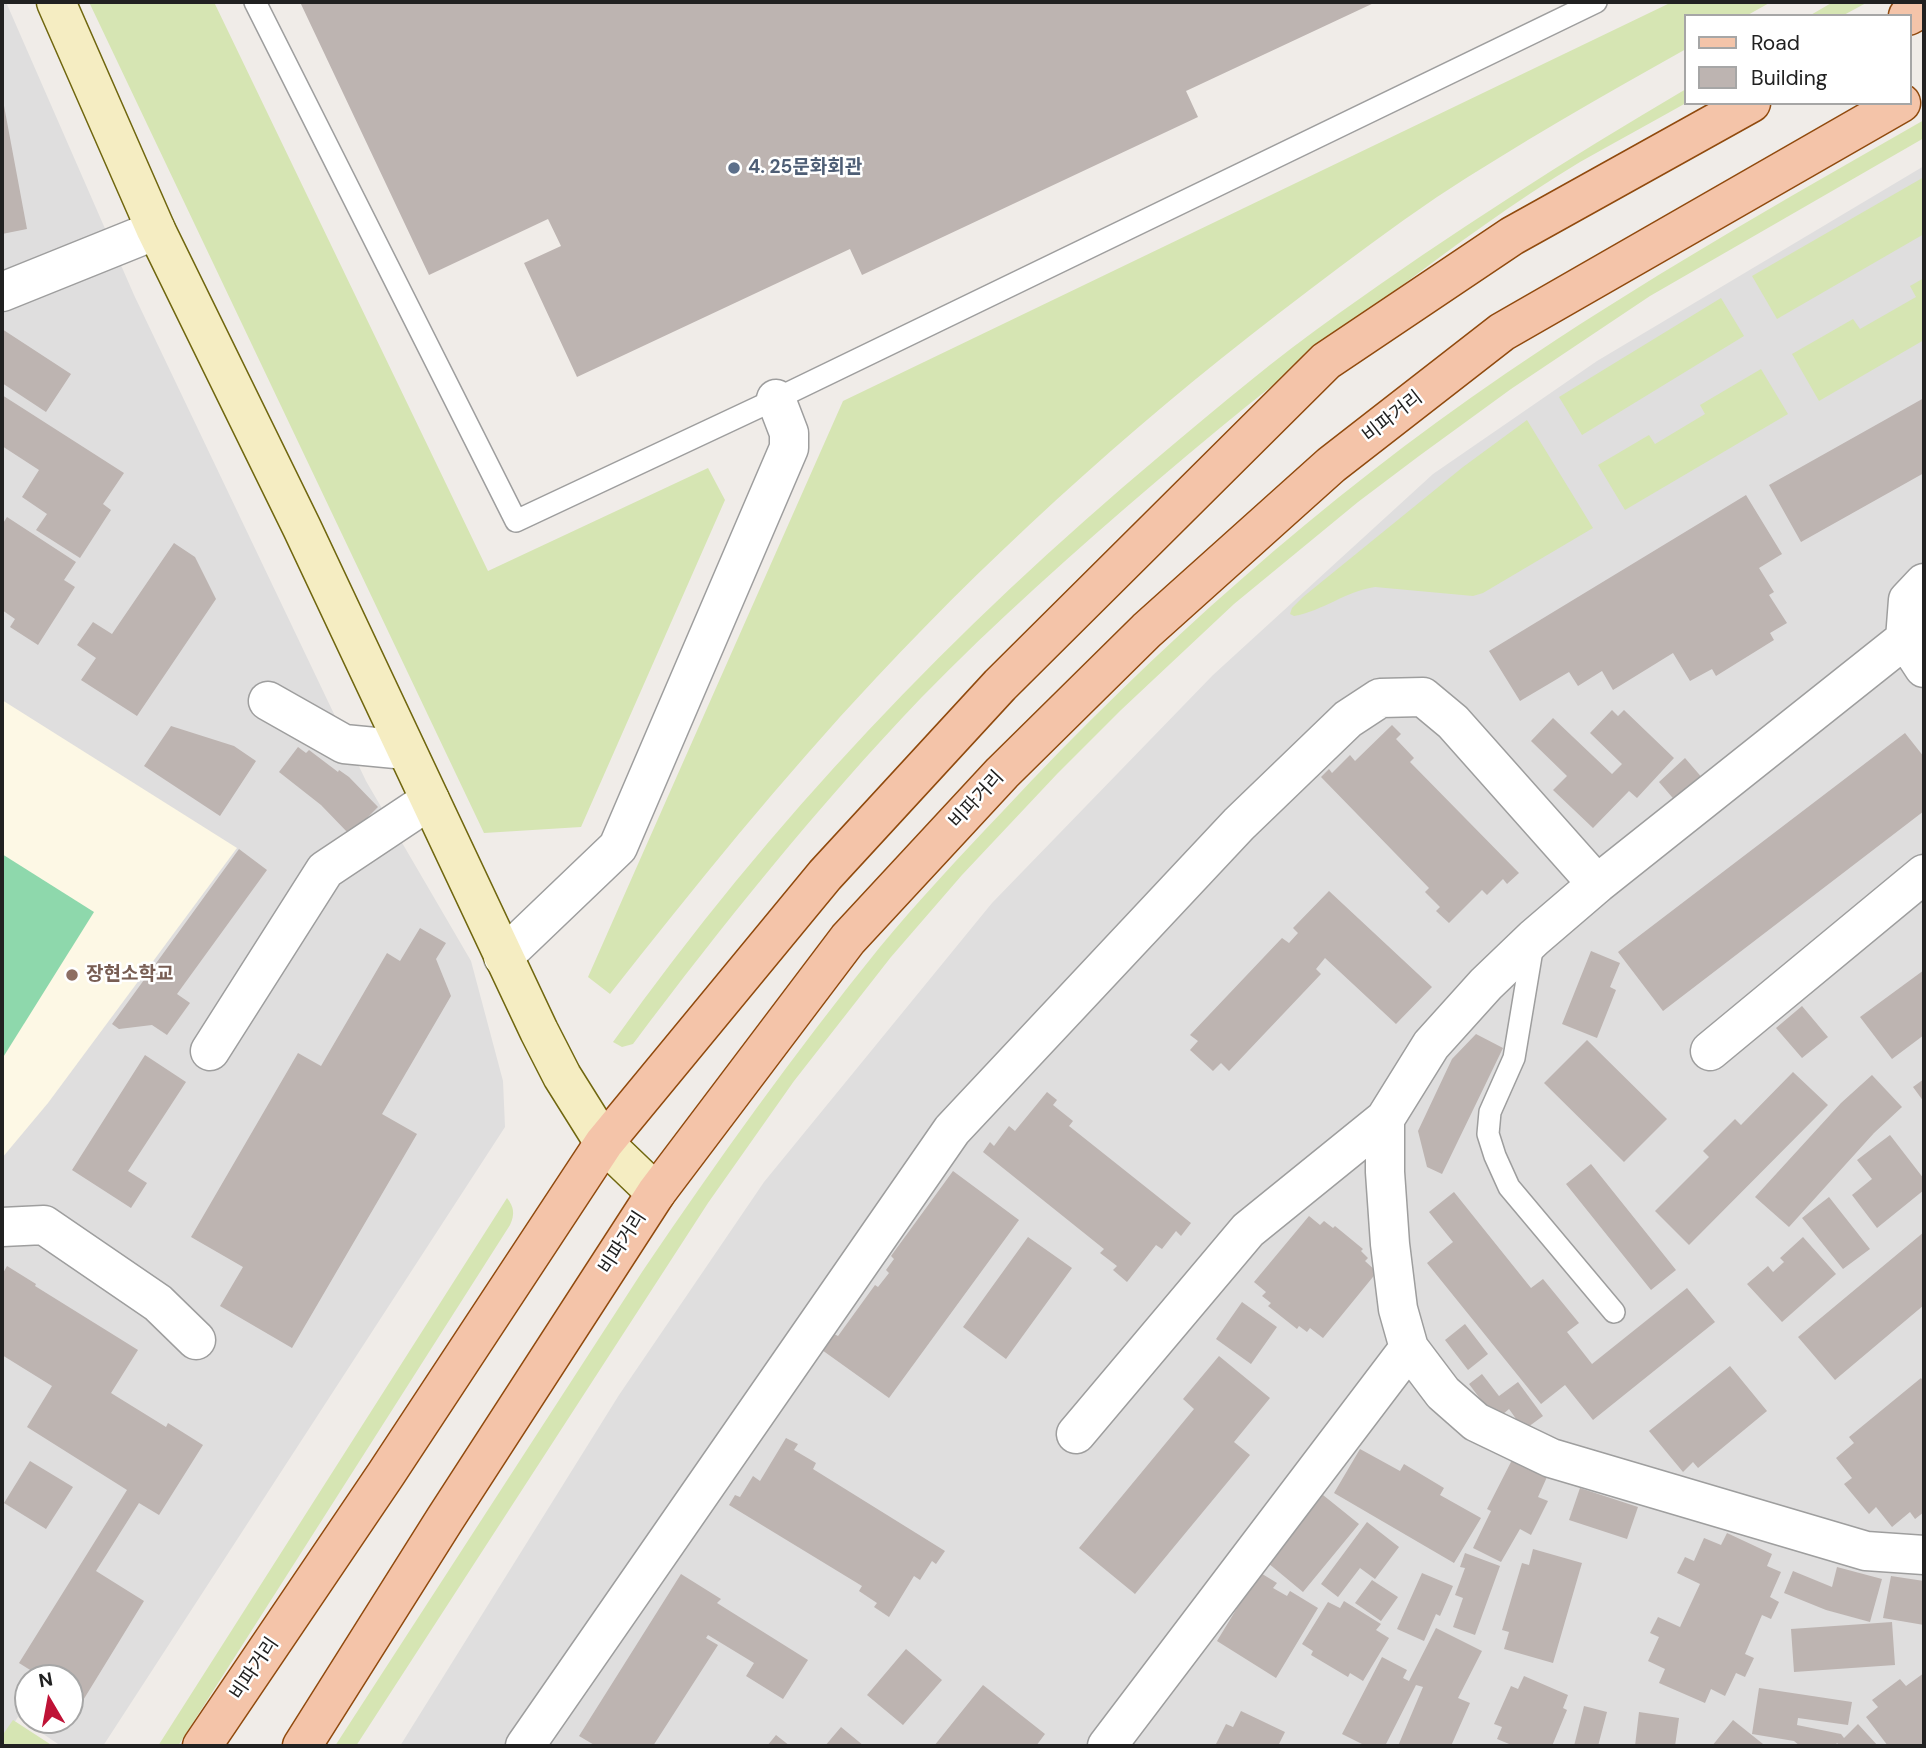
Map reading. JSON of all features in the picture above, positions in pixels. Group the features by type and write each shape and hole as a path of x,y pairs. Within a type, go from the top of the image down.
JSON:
{"main road":[{"name":"비파거리","path":"202,1746 386,1474 604,1143 825,875 991,695 1326,361 1512,236 1747,105"},
{"name":"비파거리","path":"302,1746 656,1192 848,939 993,783 1147,630 1331,465 1502,332 1898,105"}],"street":[{"path":"55,2 156,230 302,528 503,957 562,1076 604,1143 656,1192"},
{"path":"2,292 156,230"},
{"path":"503,957 618,848 789,448 789,433 776,399"},
{"path":"1076,1434 1248,1230 1385,1119 1431,1045 1486,984 1534,938 1597,884 1914,654 1908,600 1924,583"},
{"path":"525,1746 952,1130 1239,824 1348,719 1380,698 1423,698 1453,722 1597,884"},
{"path":"268,701 344,744 406,750"},
{"path":"210,1051 325,870 429,800"},
{"path":"1710,1051 1924,874"},
{"path":"1385,1119 1385,1172 1391,1244 1398,1309 1409,1348 1443,1393 1476,1422 1551,1458 1866,1551 1924,1555"},
{"path":"2,1227 44,1225 158,1303 196,1340"},
{"path":"1107,1746 1409,1348"}],"lane":[{"path":"256,2 516,521 776,399 1596,2"},
{"path":"1534,938 1514,1058 1490,1112 1488,1134 1509,1187 1614,1312"}],"shaded area":[{"path":"2,2 6,2 134,295 366,781 471,961 503,1081 505,1127 103,1746 61,1746 43,1734 84,1734 84,1664 14,1664 14,1723 2,1741"},
{"path":"1924,166 1924,1746 400,1746 619,1395 764,1182 992,903 1213,675 1433,474 1597,361"},
{"name":"장현소학교","path":"2,700 237,848 48,1103 2,1158"}],"green space":[{"path":"89,2 214,2 488,571 708,468 725,500 581,827 484,833"},
{"path":"1672,2 1771,2 1750,14 1685,14 1685,50 1560,121 1437,197 1251,335 1138,427 1030,524 876,678 740,833 610,994 588,977 843,401"},
{"path":"1833,2 1868,2 1846,14 1812,14"},
{"path":"1685,90 1685,104 1532,192 1362,316 1215,432 1067,559 949,669 882,739 736,911 633,1044 622,1047 613,1042 673,960 801,805 868,730 1010,588 1162,454 1293,347 1423,255 1597,142"},
{"path":"1924,120 1924,138 1650,296 1511,389 1358,502 1234,604 1057,774 962,875 891,957 794,1081 708,1203 356,1746 335,1746 642,1272 757,1107 895,929 1060,751 1180,634 1242,579 1306,524 1437,422 1556,340 1659,275"},
{"path":"1924,177 1924,234 1777,319 1752,276"},
{"path":"1924,278 1924,340 1819,401 1792,354 1853,319 1860,329 1916,297 1910,286"},
{"path":"1721,298 1744,336 1582,435 1559,397"},
{"path":"1761,369 1788,414 1625,510 1598,465 1649,435 1655,444 1705,414 1700,405"},
{"path":"1527,420 1593,528 1483,593 1473,596 1375,587 1315,610 1294,616 1290,614 1303,597 1463,467"},
{"path":"2,854 94,912 2,1059"},
{"path":"507,1198 513,1211 510,1225 178,1746 158,1746"},
{"path":"13,1720 14,1734 35,1734 53,1746 2,1746 2,1736"}],"building":[{"name":"4. 25문화회관","path":"300,2 1376,2 1186,91 1198,117 862,275 850,249 577,377 524,263 561,246 548,219 429,275"},
{"path":"2,95 27,229 2,234"},
{"path":"2,329 71,374 46,412 2,383"},
{"path":"2,395 124,473 103,504 111,510 80,558 36,530 47,514 22,497 39,470 2,446"},
{"path":"1924,398 1924,473 1801,542 1769,485"},
{"path":"1746,495 1782,554 1759,568 1774,592 1769,595 1787,623 1770,633 1774,640 1716,676 1712,669 1690,681 1673,653 1613,690 1602,671 1578,686 1569,672 1520,701 1489,651"},
{"path":"7,517 76,562 64,580 75,587 38,645 10,627 15,619 2,610 2,525"},
{"path":"174,543 195,557 216,599 137,716 81,680 96,658 77,645 93,622 112,634"},
{"path":"1612,710 1618,716 1624,710 1674,758 1637,798 1629,791 1593,828 1553,790 1567,776 1531,741 1553,718 1612,774 1622,764 1590,733"},
{"path":"1392,725 1401,734 1396,739 1414,758 1410,762 1519,873 1507,884 1503,879 1487,895 1482,890 1449,923 1436,911 1440,907 1425,892 1429,888 1321,777 1329,769 1332,773 1350,755 1355,761"},
{"path":"171,726 234,746 256,761 220,816 144,766"},
{"path":"1905,733 1924,757 1924,811 1663,1011 1618,952"},
{"path":"298,747 306,753 309,750 349,777 378,807 350,835 321,805 279,772"},
{"path":"1685,758 1704,780 1678,804 1659,782"},
{"path":"239,849 267,870 177,994 190,1003 167,1035 152,1025 119,1029 112,1024"},
{"path":"1329,891 1432,987 1396,1024 1325,958 1316,969 1321,974 1229,1071 1221,1063 1213,1071 1190,1050 1198,1041 1190,1035 1282,938 1289,943 1298,933 1293,928"},
{"path":"420,928 446,943 436,959 451,996 382,1114 417,1134 292,1348 220,1306 243,1267 191,1237 298,1053 321,1066 387,953 400,961"},
{"path":"1591,951 1620,963 1610,987 1616,990 1597,1038 1562,1024"},
{"path":"1924,970 1924,1035 1892,1059 1860,1017"},
{"path":"1802,1006 1828,1037 1802,1058 1776,1028"},
{"path":"1476,1034 1503,1048 1442,1174 1427,1167 1418,1131 1452,1059"},
{"path":"1587,1040 1667,1119 1624,1162 1544,1083"},
{"path":"145,1055 186,1082 128,1171 147,1183 131,1208 72,1170"},
{"path":"1793,1072 1828,1105 1689,1245 1655,1211 1709,1157 1703,1151 1735,1119 1741,1125"},
{"path":"1872,1075 1902,1107 1874,1133 1789,1227 1755,1197 1841,1103"},
{"path":"1924,1079 1924,1102 1913,1087"},
{"path":"1047,1092 1057,1100 1053,1105 1073,1121 1069,1126 1191,1223 1181,1236 1176,1231 1162,1249 1156,1245 1127,1282 1113,1270 1117,1266 1100,1253 1104,1249 983,1152 990,1142 994,1146 1009,1126 1015,1131"},
{"path":"1890,1135 1924,1179 1924,1190 1877,1228 1852,1195 1872,1179 1857,1160"},
{"path":"1591,1164 1676,1270 1651,1290 1566,1184"},
{"path":"953,1171 1019,1220 889,1398 822,1350 834,1334 838,1336 875,1285 878,1287 889,1273 886,1270 894,1259 891,1256"},
{"path":"1454,1192 1531,1288 1543,1279 1579,1323 1567,1332 1592,1364 1687,1288 1715,1322 1593,1420 1565,1385 1541,1404 1427,1263 1453,1242 1429,1212"},
{"path":"1829,1197 1870,1249 1843,1269 1802,1218"},
{"path":"1309,1216 1320,1225 1324,1221 1333,1228 1335,1226 1363,1249 1361,1251 1368,1258 1365,1261 1377,1272 1323,1338 1310,1328 1307,1332 1299,1326 1297,1329 1268,1306 1271,1303 1262,1296 1266,1292 1254,1282"},
{"path":"1924,1232 1924,1305 1835,1380 1798,1337"},
{"path":"1028,1237 1072,1268 1006,1359 963,1327"},
{"path":"1803,1237 1836,1274 1782,1322 1747,1284 1768,1266 1773,1272 1784,1262 1780,1258"},
{"path":"7,1266 138,1350 111,1393 166,1427 168,1423 203,1445 159,1515 139,1503 96,1571 144,1601 84,1699 84,1664 19,1663 127,1490 27,1427 52,1386 2,1355 2,1275"},
{"path":"1242,1302 1277,1327 1251,1364 1216,1339"},
{"path":"1465,1324 1488,1354 1468,1370 1445,1340"},
{"path":"1219,1356 1270,1398 1234,1442 1250,1455 1135,1594 1079,1548 1194,1409 1183,1399"},
{"path":"1730,1366 1767,1411 1698,1468 1693,1462 1683,1472 1649,1431"},
{"path":"1482,1374 1499,1396 1518,1382 1543,1416 1524,1430 1509,1409 1496,1420 1469,1384"},
{"path":"1921,1378 1924,1382 1924,1512 1915,1519 1910,1512 1892,1527 1876,1507 1869,1514 1844,1484 1852,1478 1836,1458 1854,1443 1849,1437"},
{"path":"786,1438 798,1444 794,1450 816,1463 813,1469 945,1551 936,1564 932,1561 920,1580 914,1576 889,1617 874,1607 877,1603 859,1591 862,1586 729,1505 735,1495 740,1497 753,1476 760,1481"},
{"path":"1360,1449 1400,1471 1404,1464 1444,1488 1440,1495 1481,1518 1454,1563 1334,1493"},
{"path":"1512,1460 1547,1477 1538,1497 1548,1501 1531,1535 1520,1529 1501,1562 1473,1548 1491,1511 1487,1509"},
{"path":"30,1461 73,1487 46,1529 4,1503"},
{"path":"1580,1488 1638,1507 1627,1539 1569,1520"},
{"path":"1323,1495 1359,1524 1303,1592 1268,1563"},
{"path":"1367,1522 1399,1547 1375,1579 1360,1568 1338,1597 1321,1584"},
{"path":"1727,1533 1772,1554 1767,1566 1781,1572 1770,1597 1779,1602 1771,1619 1762,1615 1745,1654 1754,1658 1745,1677 1736,1673 1725,1696 1711,1689 1705,1703 1659,1683 1665,1669 1648,1661 1659,1637 1650,1633 1658,1617 1680,1627 1700,1584 1677,1573 1685,1557 1694,1561 1704,1538 1721,1545"},
{"path":"1533,1549 1582,1563 1553,1663 1504,1649 1509,1632 1502,1630 1522,1563 1529,1565"},
{"path":"1465,1553 1500,1566 1475,1635 1453,1627 1463,1598 1455,1595 1465,1568 1460,1567"},
{"path":"1837,1567 1882,1579 1870,1622 1826,1610 1784,1593 1793,1571 1832,1587"},
{"path":"1259,1572 1277,1583 1273,1588 1287,1596 1290,1591 1318,1608 1276,1678 1217,1641"},
{"path":"1422,1573 1453,1586 1440,1616 1436,1614 1424,1641 1397,1629"},
{"path":"681,1574 721,1599 717,1603 808,1660 783,1699 746,1676 754,1663 708,1635 706,1638 718,1645 653,1746 596,1746 579,1736"},
{"path":"1891,1576 1924,1581 1924,1625 1883,1618"},
{"path":"1372,1580 1398,1597 1381,1621 1355,1603"},
{"path":"1344,1601 1381,1624 1376,1630 1389,1638 1363,1681 1350,1673 1348,1677 1311,1655 1313,1651 1302,1644 1328,1602 1340,1608"},
{"path":"1892,1622 1895,1665 1794,1672 1791,1629"},
{"path":"1436,1628 1482,1651 1458,1698 1470,1703 1451,1746 1398,1746 1423,1687 1416,1685 1385,1746 1366,1746 1342,1734 1382,1657 1407,1670 1403,1678 1409,1681"},
{"path":"906,1649 942,1680 903,1725 867,1695"},
{"path":"1924,1673 1924,1746 1888,1746 1866,1717 1878,1707 1872,1700 1900,1679 1906,1686"},
{"path":"1524,1676 1568,1695 1563,1708 1567,1710 1552,1746 1514,1746 1497,1739 1502,1727 1494,1724 1511,1686 1518,1689"},
{"path":"983,1685 1045,1734 1036,1746 934,1746"},
{"path":"1759,1688 1852,1702 1848,1725 1798,1718 1797,1725 1841,1734 1844,1738 1858,1724 1878,1746 1840,1746 1837,1743 1835,1746 1800,1746 1794,1741 1752,1734"},
{"path":"1584,1706 1607,1712 1598,1746 1574,1746"},
{"path":"1241,1711 1285,1732 1278,1746 1215,1746 1226,1724 1233,1727"},
{"path":"1639,1712 1679,1718 1675,1746 1635,1746"},
{"path":"1733,1720 1763,1744 1712,1746"},
{"path":"841,1727 864,1746 825,1746"},
{"path":"776,1735 790,1746 767,1746"}],"place":[{"name":"4. 25문화회관","path":"734,168"},
{"name":"장현소학교","path":"72,975"}]}
